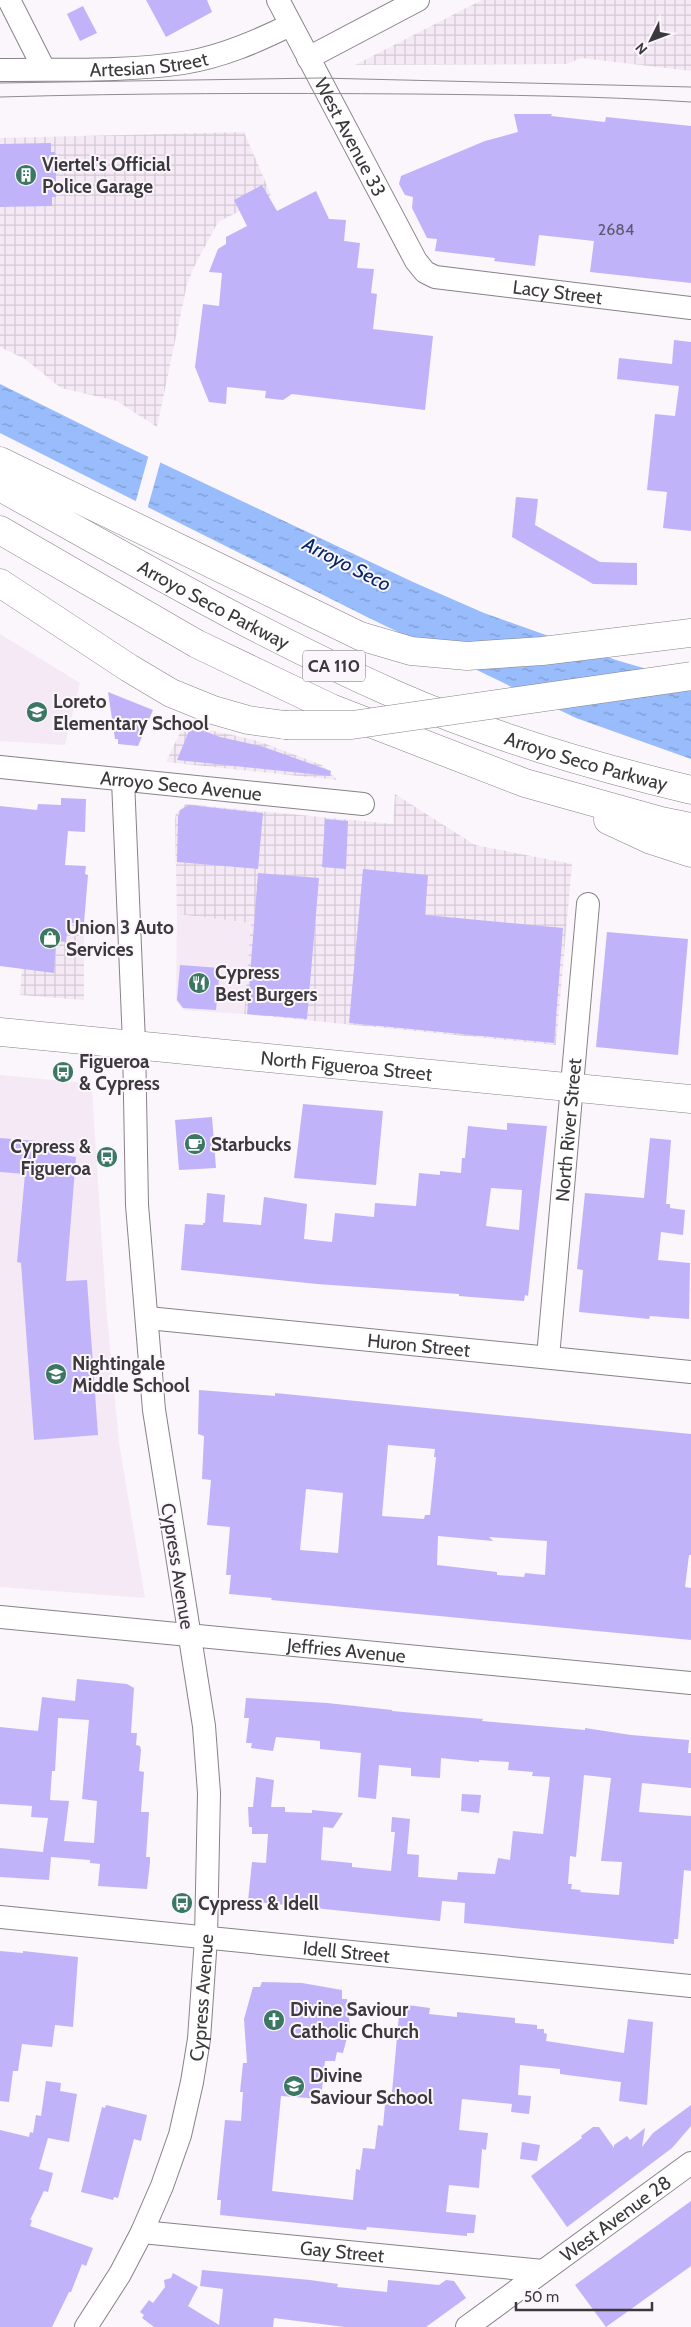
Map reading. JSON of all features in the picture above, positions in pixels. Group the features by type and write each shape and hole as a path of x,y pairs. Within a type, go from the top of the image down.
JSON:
{"main road":[{"path":"0,461 360,636 412,651 468,656 542,651 691,633"},
{"name":"Arroyo Seco Parkway","path":"0,487 246,624 395,694 488,730 621,773 691,790"},
{"name":"Arroyo Seco Parkway","path":"0,530 197,644 322,704 524,782 661,821 691,827"},
{"path":"0,583 129,668 171,693 213,710 248,720 284,726 352,725 691,676"},
{"path":"524,782 651,840 691,853"},
{"name":"North Figueroa Street","path":"0,1032 134,1043 691,1099"}],"street":[{"path":"8,0 44,69"},
{"name":"West Avenue 33","path":"278,0 416,261 425,272"},
{"path":"308,58 418,0"},
{"name":"Artesian Street","path":"0,70 92,69 184,62 223,53 257,42 290,25"},
{"name":"Lacy Street","path":"425,272 435,277 691,308"},
{"name":"Arroyo Seco Avenue","path":"0,767 363,804"},
{"name":"Cypress Avenue","path":"86,2327 120,2274 142,2232 162,2186 180,2135 192,2082 198,2040 206,1938 208,1781 204,1726 154,1410 148,1318 137,1205 134,1043 123,780"},
{"name":"North River Street","path":"548,1358 588,904"},
{"name":"Huron Street","path":"148,1318 691,1372"},
{"name":"Jeffries Avenue","path":"0,1617 691,1683"},
{"name":"Idell Street","path":"0,1917 691,1986"},
{"name":"West Avenue 28","path":"467,2327 691,2163"},
{"name":"Gay Street","path":"142,2232 543,2271"}],"shaded area":[{"path":"482,0 691,0 691,71 581,58 567,64 355,65"},
{"path":"244,132 271,195 218,222 195,265 187,284 157,427 117,401 61,388 25,359 0,347 0,138"},
{"name":"Loreto Elementary School","path":"0,634 80,683 65,745 0,741"},
{"path":"186,720 214,731 258,741 322,765 337,780 166,762"},
{"path":"395,794 475,845 572,864 556,1045 244,1014 251,923 177,914 175,819 176,813 186,804 393,824"},
{"path":"27,897 84,904 84,1000 20,995"},
{"path":"177,914 251,923 244,1014 184,1010 176,1001"},
{"name":"Nightingale Middle School","path":"0,1075 85,1083 92,1091 106,1305 119,1443 145,1598 0,1587"}],"water":[{"name":"Arroyo Seco","path":"0,384 115,441 413,582 484,613 616,660 691,682 691,759 576,718 365,616 0,433"}],"pier":[{"path":"149,454 161,460 147,510 135,504"}],"building":[{"path":"146,0 207,0 212,12 166,37"},
{"path":"83,6 97,33 80,41 67,14"},
{"path":"514,114 552,114 551,116 605,122 606,117 691,126 691,283 590,272 594,241 539,235 535,266 494,261 495,258 435,251 437,239 427,238 412,208 413,197 405,195 399,184 401,176 485,141 518,132"},
{"name":"Viertel's Official Police Garage","path":"51,143 51,152 55,152 56,166 56,197 52,197 52,206 0,207 0,144"},
{"path":"262,185 277,211 316,191 329,219 346,220 344,241 360,243 357,268 374,269 371,293 377,294 373,329 433,336 425,410 292,394 283,400 265,398 266,391 227,387 226,404 209,402 195,367 203,304 219,306 222,273 209,272 218,249 226,244 226,237 247,226 234,200"},
{"path":"674,340 691,342 691,531 663,528 667,492 647,490 655,414 675,416 679,386 617,379 619,358 672,364"},
{"path":"516,497 538,499 535,525 600,562 637,563 637,585 593,584 512,537"},
{"path":"108,692 153,710 138,746 118,744 118,739 115,739"},
{"path":"191,726 220,737 261,746 331,771 330,776 177,760"},
{"path":"61,798 86,799 85,832 68,831 65,865 86,866 85,874 88,875 84,923 68,923 66,942 56,941 54,973 0,966 0,806 37,810 38,804 61,805"},
{"path":"189,805 263,813 258,869 177,862 178,817 180,810"},
{"path":"325,819 348,821 346,869 322,867"},
{"path":"363,869 428,875 425,915 563,928 554,1043 349,1023"},
{"path":"258,873 319,878 307,1019 247,1014"},
{"path":"607,932 688,939 678,1055 596,1047"},
{"name":"Cypress Best Burgers","path":"180,965 220,968 216,1010 183,1008 177,1000"},
{"path":"303,1104 383,1111 376,1185 294,1178"},
{"name":"Starbucks","path":"212,1117 216,1168 179,1170 175,1120"},
{"path":"507,1123 547,1126 528,1296 525,1295 524,1301 459,1296 459,1294 317,1284 181,1270 185,1224 203,1225 205,1223 207,1193 225,1195 223,1222 261,1225 264,1197 307,1204 304,1239 332,1242 335,1213 374,1217 375,1203 416,1206 419,1173 440,1175 440,1171 461,1173 462,1158 465,1158 468,1126 507,1130","holes":["491,1188 522,1190 519,1230 486,1226"]},
{"path":"0,1138 60,1143 58,1154 76,1157 66,1281 87,1280 98,1435 34,1440 21,1263 17,1262 25,1174 0,1172"},
{"path":"650,1138 671,1140 666,1204 670,1204 670,1208 685,1210 683,1235 661,1232 658,1260 690,1263 689,1319 650,1316 649,1319 579,1312 583,1270 577,1269 585,1193 644,1198"},
{"path":"199,1390 275,1396 275,1393 691,1434 691,1555 689,1555 685,1587 691,1588 691,1640 271,1600 272,1598 229,1594 231,1575 226,1575 230,1527 207,1525 211,1480 202,1479 204,1436 198,1434","holes":["388,1445 435,1449 434,1457 436,1457 430,1515 425,1515 424,1519 382,1516","306,1489 343,1493 338,1553 300,1550","438,1536 493,1541 489,1537 547,1541 545,1575 525,1573 524,1577 497,1575 497,1572 437,1565"]},
{"path":"77,1679 127,1684 134,1688 131,1733 137,1733 136,1745 140,1746 141,1750 139,1771 144,1772 141,1812 149,1812 146,1857 150,1857 150,1862 147,1889 98,1886 100,1864 90,1863 90,1860 51,1857 49,1880 0,1877 0,1848 43,1852 48,1818 31,1817 32,1806 0,1804 0,1727 38,1731 42,1697 75,1701","holes":["58,1718 89,1720 82,1799 97,1801 94,1843 64,1841 69,1801 50,1800 52,1771 55,1771"]},
{"path":"246,1698 327,1703 483,1719 482,1721 585,1730 585,1728 631,1735 689,1740 688,1753 691,1753 691,1788 642,1783 639,1812 691,1816 691,1871 684,1870 678,1939 674,1939 674,1944 464,1923 465,1903 442,1901 440,1921 248,1901 252,1862 266,1863 268,1834 252,1834 252,1827 249,1827 248,1807 253,1807 256,1777 274,1780 271,1807 285,1807 285,1812 312,1813 312,1810 343,1813 333,1828 323,1827 321,1860 352,1863 352,1867 391,1871 395,1832 391,1832 392,1817 410,1819 407,1854 419,1855 418,1877 457,1880 458,1872 495,1874 498,1858 510,1860 513,1831 543,1834 550,1777 532,1776 533,1772 508,1770 509,1762 479,1760 479,1762 441,1758 440,1778 411,1776 411,1768 379,1765 376,1799 358,1797 361,1753 320,1749 320,1741 276,1737 273,1751 251,1748 252,1743 246,1743 249,1718 244,1718","holes":["584,1775 611,1778 601,1861 622,1862 619,1895 580,1892 581,1890 571,1889 572,1884 568,1884 570,1856 576,1857"]},
{"path":"462,1794 481,1795 479,1813 461,1811"},
{"path":"0,1951 23,1953 23,1951 78,1957 73,2027 55,2025 52,2047 22,2044 18,2071 13,2071 9,2102 0,2101"},
{"path":"262,1982 302,1983 342,1990 342,1999 347,1999 350,2026 343,2053 337,2052 335,2061 325,2061 321,2099 281,2096 272,2191 353,2200 356,2169 360,2170 363,2148 375,2149 378,2125 383,2126 386,2094 392,2092 400,2004 430,2008 429,2014 457,2017 457,2012 515,2018 515,2023 537,2025 537,2029 544,2029 544,2033 547,2034 546,2041 624,2053 628,2019 653,2022 647,2105 619,2101 621,2082 560,2074 560,2069 520,2065 518,2095 531,2096 529,2114 511,2112 512,2104 462,2099 459,2130 488,2133 486,2150 482,2149 479,2188 449,2185 446,2212 476,2215 474,2233 467,2233 467,2236 367,2227 366,2230 220,2215 221,2200 217,2200 225,2120 241,2121 243,2092 240,2092 243,2063 247,2063 244,2019 253,1987 260,1987"},
{"path":"46,2081 61,2083 60,2091 77,2094 69,2142 48,2138 39,2169 53,2173 48,2192 44,2191 30,2220 32,2220 30,2226 93,2248 86,2266 82,2264 71,2292 69,2292 52,2327 0,2327 0,2130 29,2137 30,2132 33,2133 36,2115 41,2116"},
{"path":"106,2105 147,2115 141,2141 134,2139 118,2198 114,2197 113,2200 81,2192 102,2107 105,2108"},
{"path":"691,2105 691,2126 672,2148 567,2227 531,2176 582,2138 581,2136 593,2127 599,2127 614,2148 614,2145 627,2136 630,2140 645,2128 642,2147 653,2133"},
{"path":"522,2142 540,2145 537,2161 520,2159"},
{"path":"691,2201 691,2266 606,2327 575,2285"},
{"path":"202,2270 310,2280 338,2284 337,2287 387,2292 388,2280 439,2285 446,2280 454,2281 466,2298 426,2327 345,2327 274,2318 273,2327 154,2327 142,2318 144,2315 140,2312 149,2300 153,2303 165,2287 164,2280 171,2278 173,2273 198,2287 188,2306 219,2325 223,2289 200,2286"}],"tram line":[{"path":"0,83 320,78 691,87"},
{"path":"0,97 412,94 517,95 691,102"}],"place":[{"name":"Viertel's Official Police Garage","path":"26,175"},
{"name":"Loreto Elementary School","path":"37,712"},
{"name":"Union 3 Auto Services","path":"50,938"},
{"name":"Cypress Best Burgers","path":"199,983"},
{"name":"Figueroa & Cypress","path":"63,1072"},
{"name":"Starbucks","path":"195,1144"},
{"name":"Cypress & Figueroa","path":"107,1157"},
{"name":"Nightingale Middle School","path":"56,1374"},
{"name":"Cypress & Idell","path":"182,1903"},
{"name":"Divine Saviour Catholic Church","path":"274,2020"},
{"name":"Divine Saviour School","path":"294,2086"}]}
